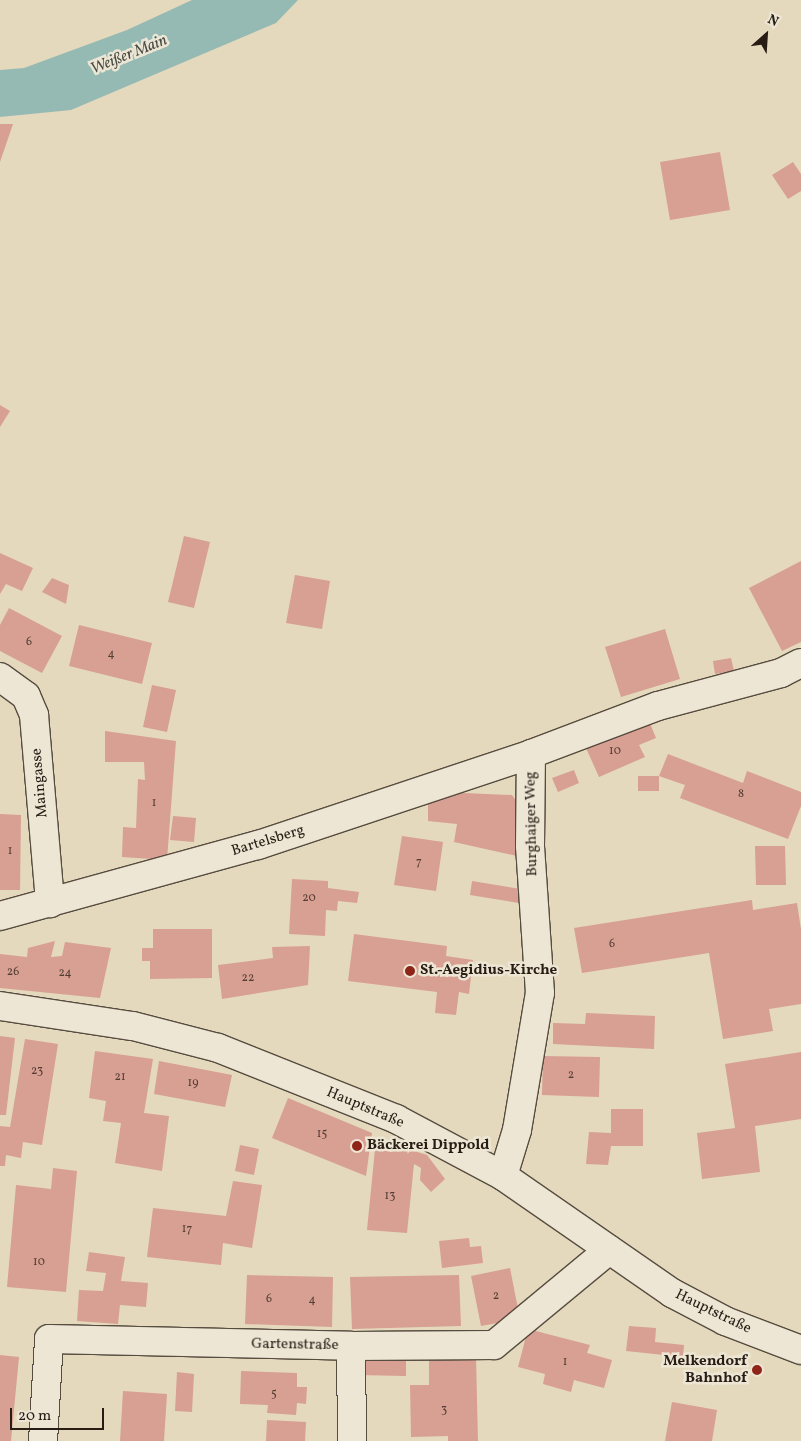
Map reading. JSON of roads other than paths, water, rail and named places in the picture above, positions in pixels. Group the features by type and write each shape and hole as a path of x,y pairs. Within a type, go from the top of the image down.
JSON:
{"street":[{"name":"Burghaiger Weg","path":"503,1176 517,1130 540,993 530,846 531,754 658,706 780,673 801,663"},
{"name":"Maingasse","path":"0,677 26,696 34,714 50,903"},
{"name":"Bartelsberg","path":"0,916 258,845 531,754"},
{"name":"Hauptstraße","path":"0,1006 133,1026 218,1048 396,1119 503,1176 672,1293 725,1321 801,1350"},
{"name":"Gartenstraße","path":"43,1441 49,1339 351,1346 494,1345 609,1250"},
{"path":"351,1346 352,1441"}],"water":[{"name":"Weißer Main","path":"192,0 298,0 276,23 71,110 0,117 0,70 24,68 127,30"}],"place":[{"name":"St.-Aegidius-Kirche","path":"410,971"},
{"name":"Bäckerei Dippold","path":"357,1146"},
{"name":"Melkendorf Bahnhof","path":"757,1370"}]}
